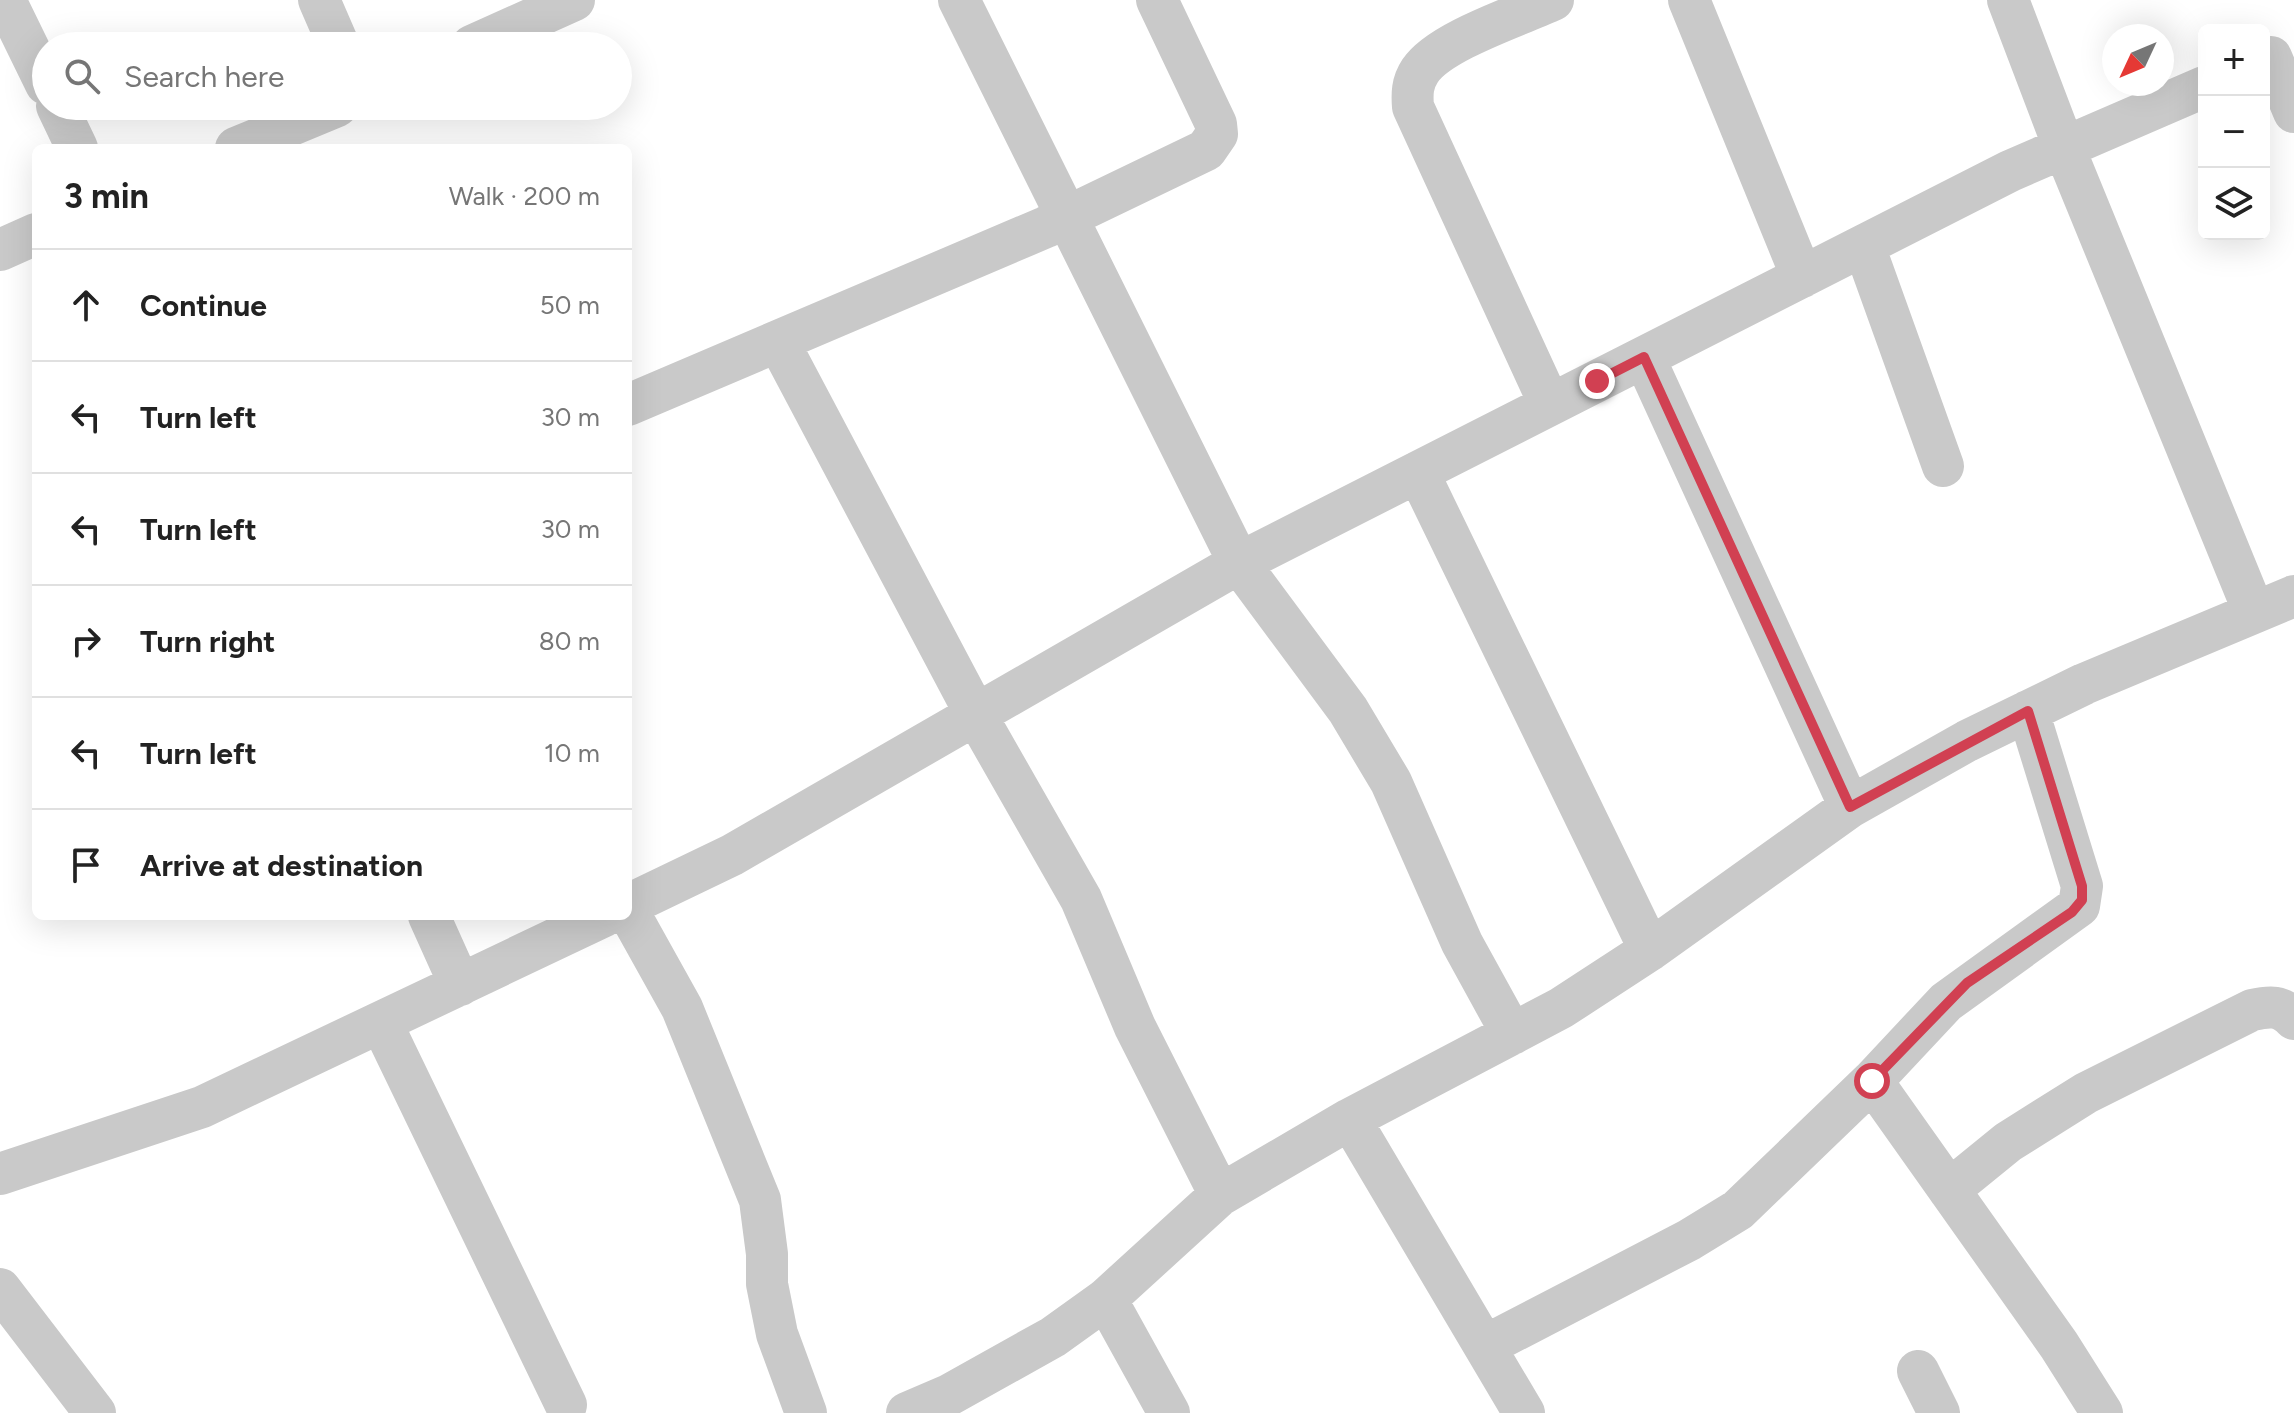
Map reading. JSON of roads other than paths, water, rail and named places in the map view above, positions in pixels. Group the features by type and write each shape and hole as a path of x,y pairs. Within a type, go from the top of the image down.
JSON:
{"street":[{"path":"5,0 32,55"},
{"path":"319,0 333,32"},
{"path":"503,32 574,0"},
{"path":"959,0 1239,563 1348,710 1391,782 1462,943 1512,1034"},
{"path":"632,403 1066,218 1206,150 1214,143 1216,124 1157,0"},
{"path":"1550,405 1413,107 1412,94 1421,68 1446,49 1553,0"},
{"path":"1689,0 1802,277"},
{"path":"2008,0 2065,150 2254,612"},
{"path":"2276,55 2294,112"},
{"path":"632,906 732,855 1239,563 2010,171 2065,150 2198,90"},
{"path":"64,120 75,144"},
{"path":"246,144 303,120"},
{"path":"0,250 32,236"},
{"path":"1864,246 1943,466"},
{"path":"778,341 976,715 1081,899 1135,1027 1220,1195"},
{"path":"1644,357 1850,807"},
{"path":"1418,472 1650,950"},
{"path":"907,1413 949,1395 1053,1337 1106,1299 1220,1195 1350,1119 1561,1008 1650,950 1850,807 2028,711 2294,596"},
{"path":"1485,1346 1727,1217 1872,1081 1967,983 2072,912 2082,900 2082,886 2028,711"},
{"path":"632,915 682,1008 760,1200 767,1254 767,1284 777,1334 806,1413"},
{"path":"431,920 460,985"},
{"path":"0,1174 202,1107 596,920"},
{"path":"1949,1190 2008,1142 2063,1107 2224,1024 2269,1006 2285,1010 2294,1019"},
{"path":"381,1022 566,1405"},
{"path":"1872,1081 2059,1345 2102,1413"},
{"path":"1350,1119 1524,1413"},
{"path":"0,1289 95,1413"},
{"path":"1106,1299 1169,1413"},
{"path":"1918,1371 1939,1413"}]}
